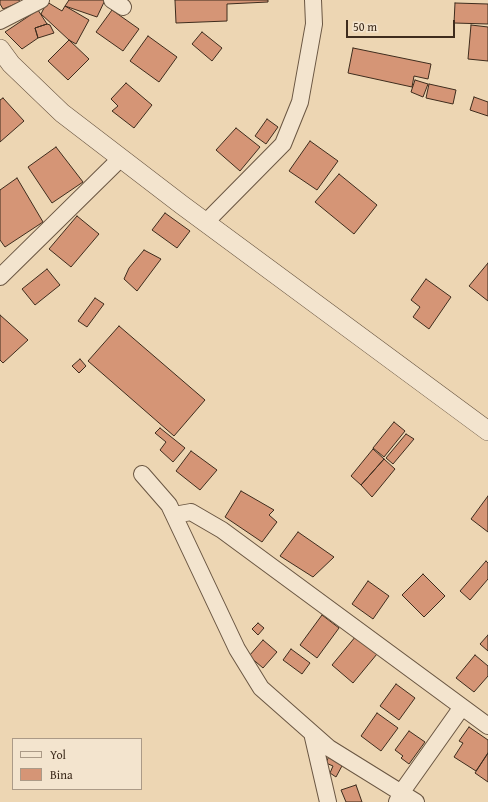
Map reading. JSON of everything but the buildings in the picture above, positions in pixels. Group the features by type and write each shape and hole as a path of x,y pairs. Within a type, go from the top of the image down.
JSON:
{"street":[{"path":"0,21 41,0"},
{"path":"206,222 283,144 300,102 314,24 313,0"},
{"path":"0,49 11,64 62,113 182,206 206,222 488,431"},
{"path":"2,270 121,158"},
{"path":"142,474 169,505 237,649 261,688 329,748 399,797 416,802"},
{"path":"174,515 191,512 222,530 488,726"},
{"path":"399,797 462,707"},
{"path":"312,733 328,802"}]}
